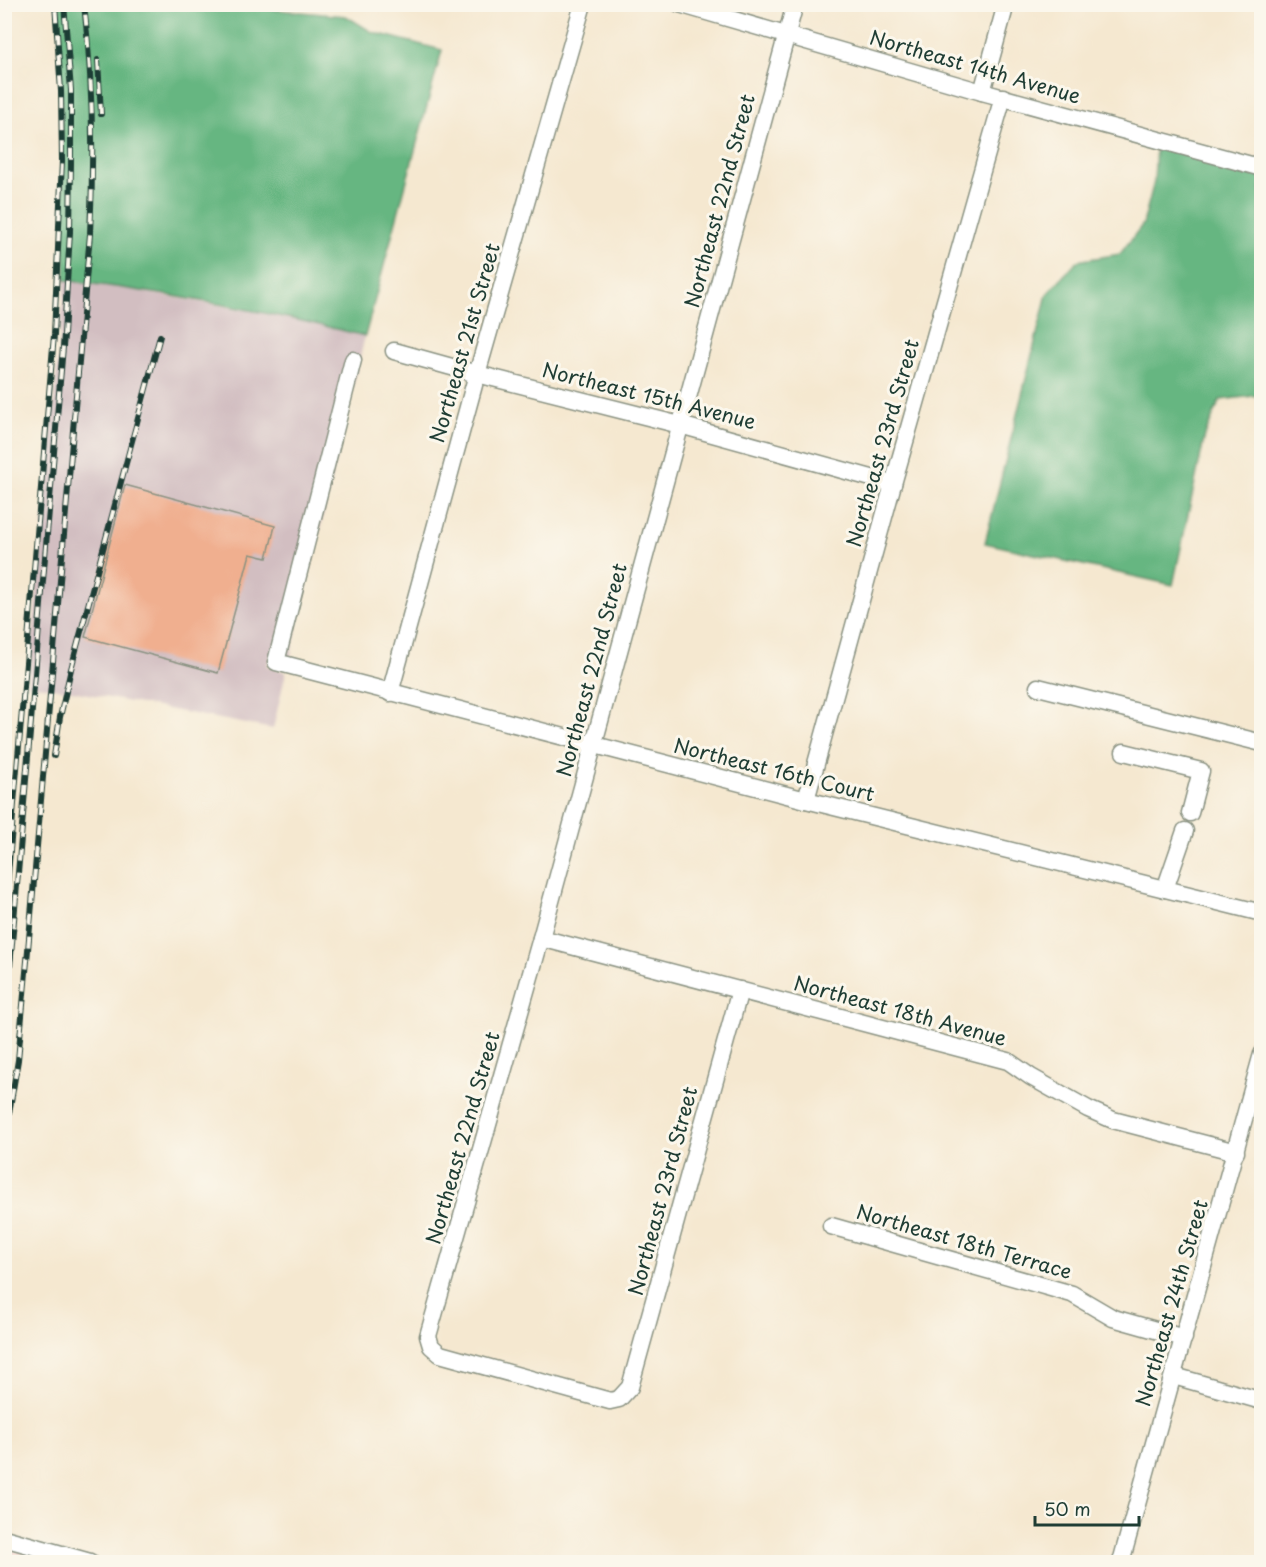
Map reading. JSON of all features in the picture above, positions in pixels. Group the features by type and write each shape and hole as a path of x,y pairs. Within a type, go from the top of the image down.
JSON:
{"street":[{"name":"Northeast 21st Street","path":"390,693 477,374 583,4"},
{"name":"Northeast 14th Avenue","path":"679,4 982,92 1262,168"},
{"name":"Northeast 22nd Street","path":"619,1399 610,1401 440,1354 431,1346 428,1336 541,938 795,4"},
{"path":"982,92 1006,4"},
{"name":"Northeast 23rd Street","path":"806,800 1003,97"},
{"name":"Northeast 15th Avenue","path":"394,351 893,483"},
{"name":"Northeast 16th Court","path":"353,360 276,662 806,800 1262,913"},
{"path":"1038,687 1262,743"},
{"path":"1124,752 1202,771 1191,813"},
{"path":"1165,889 1185,831"},
{"name":"Northeast 18th Avenue","path":"541,938 1008,1061 1031,1077 1113,1120 1236,1152"},
{"name":"Northeast 23rd Street","path":"619,1399 630,1387 740,990"},
{"name":"Northeast 24th Street","path":"1121,1563 1262,1054"},
{"name":"Northeast 18th Terrace","path":"831,1227 1072,1294 1113,1318 1184,1338"},
{"path":"1174,1376 1262,1401"},
{"path":"4,1538 90,1563"}],"shaded area":[{"path":"212,5 275,5 273,11"},
{"path":"65,280 294,318 365,336 290,659 271,654 267,666 286,672 273,729 67,690 28,685"},
{"path":"5,1545 65,1562 5,1562"}],"green space":[{"path":"212,4 346,16 372,32 442,50 365,336 216,304 65,280 59,5"},
{"path":"1156,146 1261,175 1261,395 1220,400 1205,435 1173,585 985,543 1047,294 1077,261 1120,254 1143,224 1154,182"}],"building":[{"path":"125,485 275,526 267,558 250,554 218,673 85,637"}],"railway":[{"path":"4,921 54,335 62,161 61,91 55,4"},
{"path":"4,1037 64,335 70,232 71,90 64,4"},
{"path":"4,1143 18,1060 90,234 92,119 84,4"},
{"path":"98,60 101,114"},
{"path":"54,756 71,669 160,336"}]}
